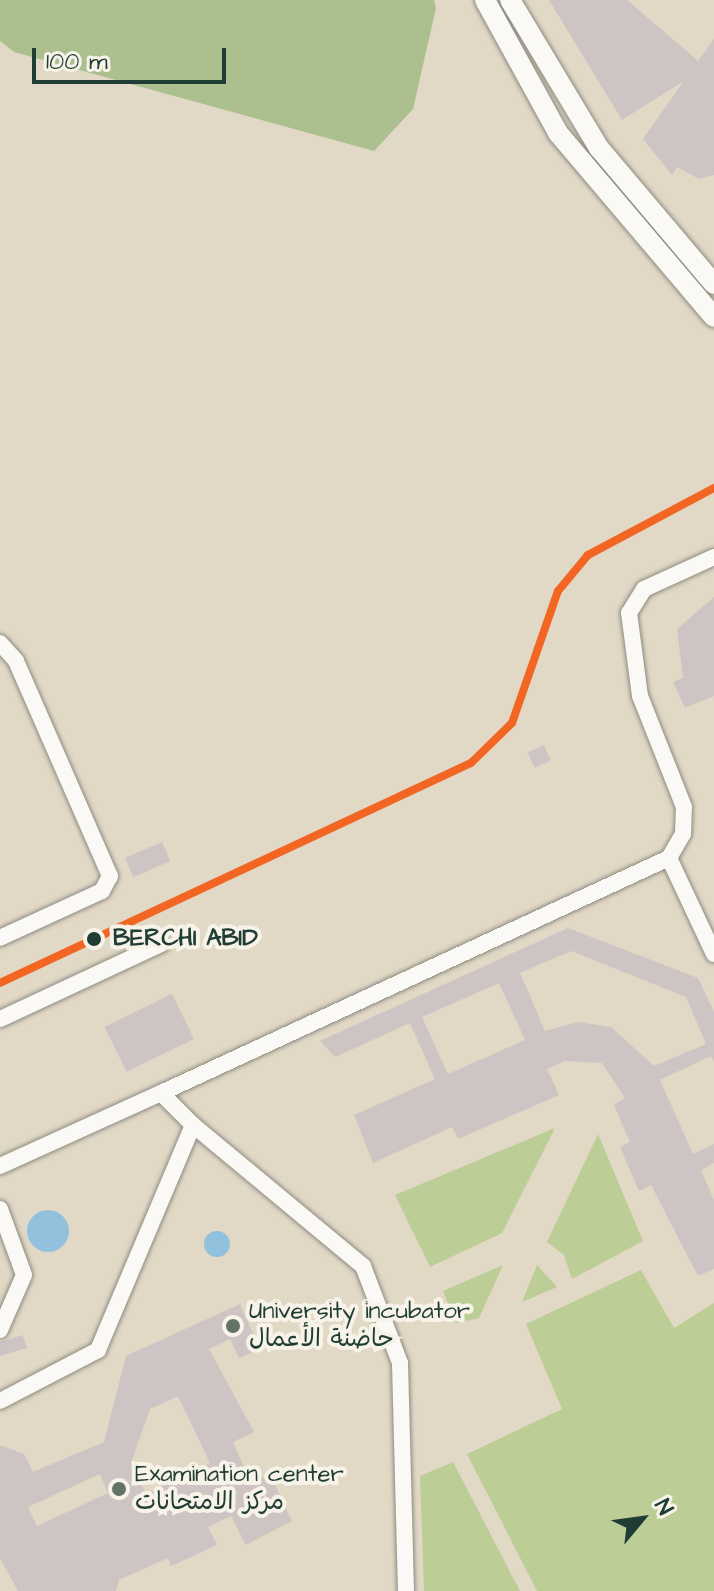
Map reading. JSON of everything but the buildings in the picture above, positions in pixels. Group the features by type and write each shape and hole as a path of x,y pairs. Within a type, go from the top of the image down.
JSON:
{"main road":[{"path":"485,0 558,133 714,317"},
{"path":"510,0 586,130 714,283"}],"street":[{"path":"0,1166 669,858 683,834 684,807 640,696 629,613 644,589 714,557"},
{"path":"0,643 16,661 110,876 102,891 0,938"},
{"path":"669,858 714,954"},
{"path":"0,1019 161,944"},
{"path":"161,1093 193,1125 363,1266 400,1363 406,1591"},
{"path":"0,1401 98,1350 193,1125"},
{"path":"0,1209 24,1275 0,1330"}],"green space":[{"path":"0,0 434,0 436,8 413,109 374,151 14,52 0,41"},
{"path":"555,1128 502,1233 430,1267 395,1195"},
{"path":"598,1134 643,1241 572,1279 564,1255 547,1242"},
{"path":"503,1265 479,1318 456,1323 443,1291"},
{"path":"537,1265 557,1287 522,1302"},
{"path":"641,1270 674,1328 714,1303 714,1591 537,1591 467,1454 562,1409 526,1324"},
{"path":"453,1462 520,1591 424,1591 420,1476"}],"water":[{"path":"48,1210 63,1216 69,1231 63,1246 48,1252 33,1246 27,1231 33,1216"},
{"path":"217,1231 226,1235 230,1244 226,1253 217,1257 208,1253 204,1244 208,1235"}],"transit line":[{"path":"0,983 471,763 512,723 558,591 588,555 714,488"}],"place":[{"name":"BERCHI ABID","path":"94,939"},
{"name":"University incubator حاضنة الأعمال","path":"233,1326"},
{"name":"Examination center مركز الامتحانات","path":"119,1489"}]}
